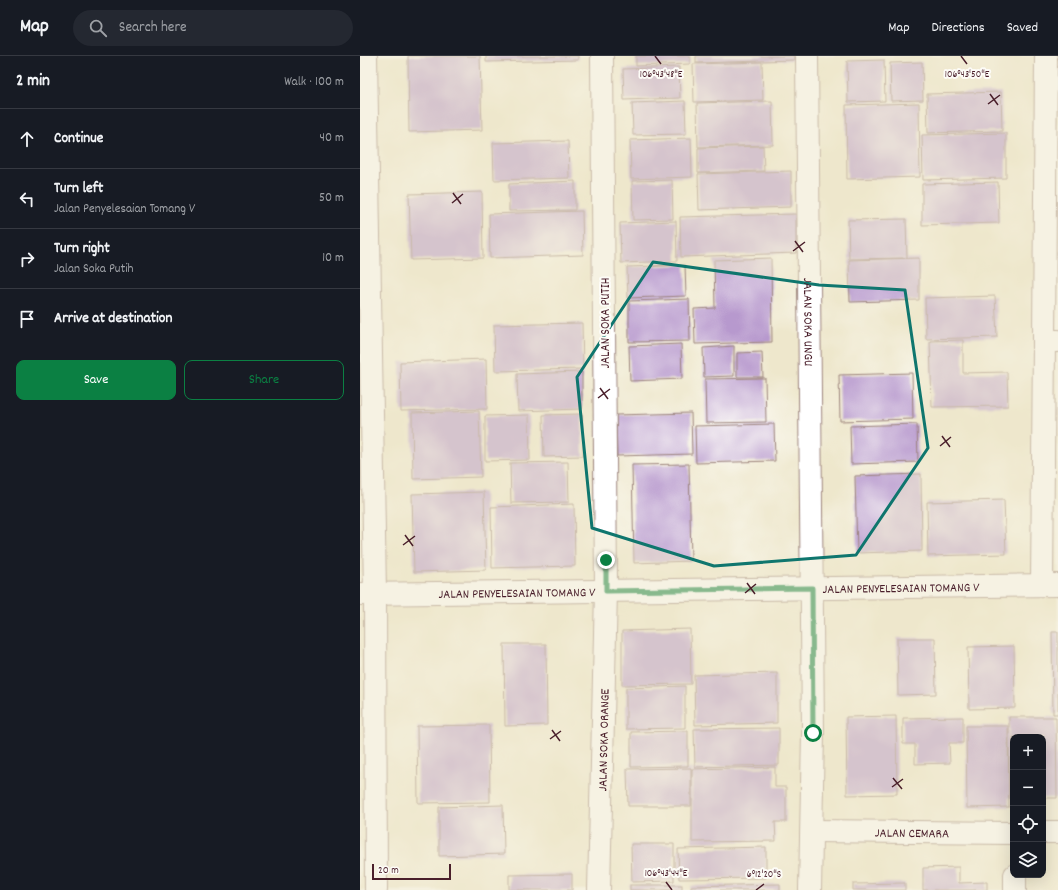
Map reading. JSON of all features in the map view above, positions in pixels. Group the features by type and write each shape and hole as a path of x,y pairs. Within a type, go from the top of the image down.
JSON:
{"street":[{"path":"366,56 367,594 376,890"},
{"name":"JALAN SOKA PUTIH","path":"602,56 606,591"},
{"name":"JALAN SOKA UNGU","path":"807,56 813,725 810,890"},
{"path":"1046,56 1052,108 1050,585"},
{"name":"JALAN PENYELESAIAN TOMANG V","path":"367,594 1050,585"},
{"name":"JALAN SOKA ORANGE","path":"599,890 606,591"},
{"name":"JALAN CEMARA","path":"812,831 1010,833"},
{"path":"1046,832 1058,832"},
{"path":"1015,878 1015,890"}],"highlighted area":[{"path":"653,262 819,285 905,290 928,448 856,555 714,566 592,528 577,377"}],"building":[{"path":"408,56 480,56 482,130 409,132"},
{"path":"486,56 578,56 578,60 486,62"},
{"path":"636,56 690,56 690,64 636,66"},
{"path":"696,56 794,56 794,60 696,63"},
{"path":"884,60 885,101 848,102 847,61"},
{"path":"762,62 763,100 694,102 693,64"},
{"path":"922,62 923,100 891,101 890,63"},
{"path":"679,67 680,98 624,100 623,69"},
{"path":"1001,92 1002,131 928,133 927,94"},
{"path":"685,101 686,134 633,135 632,103"},
{"path":"772,101 773,145 698,147 697,103"},
{"path":"919,103 920,177 847,179 846,105"},
{"path":"1006,133 1006,178 923,180 922,135"},
{"path":"691,138 692,177 631,179 630,140"},
{"path":"568,141 569,178 494,180 493,143"},
{"path":"763,146 764,171 698,173 698,148"},
{"path":"791,171 791,207 699,210 698,174"},
{"path":"672,180 673,219 633,220 632,181"},
{"path":"575,181 575,210 509,211 509,184"},
{"path":"998,182 999,223 922,225 922,184"},
{"path":"482,192 483,258 411,260 409,194"},
{"path":"582,211 583,255 490,258 489,214"},
{"path":"796,214 796,253 681,257 680,217"},
{"path":"906,219 907,258 849,259 848,220"},
{"path":"676,221 677,261 621,263 620,223"},
{"path":"771,258 772,342 695,344 694,309 715,308 714,260"},
{"path":"919,258 919,300 850,302 849,260"},
{"path":"685,265 686,296 628,298 627,267"},
{"path":"995,296 997,337 926,339 925,298"},
{"path":"689,299 690,341 629,342 629,301"},
{"path":"582,323 583,369 495,371 494,325"},
{"path":"963,340 963,373 1007,372 1008,406 932,407 930,341"},
{"path":"681,344 682,379 630,381 629,346"},
{"path":"734,346 734,376 704,377 703,348"},
{"path":"762,352 763,377 737,377 737,353"},
{"path":"486,359 487,409 401,411 400,362"},
{"path":"582,372 582,409 518,411 517,374"},
{"path":"912,373 913,419 840,421 839,375"},
{"path":"765,378 766,422 706,423 705,379"},
{"path":"479,411 481,477 413,479 412,413"},
{"path":"691,413 692,454 617,456 616,415"},
{"path":"582,414 583,456 544,457 543,415"},
{"path":"529,415 530,460 485,461 485,416"},
{"path":"774,424 775,461 696,463 695,426"},
{"path":"917,424 918,462 851,464 850,426"},
{"path":"568,462 569,502 511,503 510,463"},
{"path":"689,464 691,561 634,563 632,465"},
{"path":"921,474 922,551 857,553 855,476"},
{"path":"484,492 486,570 414,572 412,494"},
{"path":"1004,500 1006,554 928,556 927,502"},
{"path":"574,504 575,566 492,568 491,507"},
{"path":"690,629 691,684 622,685 622,631"},
{"path":"1052,632 1058,632 1058,714 1053,714"},
{"path":"897,638 935,638 936,694 898,695"},
{"path":"504,644 546,644 547,725 505,726"},
{"path":"1014,646 1015,708 969,709 968,647"},
{"path":"777,673 777,723 695,725 694,675"},
{"path":"685,686 685,728 626,729 626,688"},
{"path":"896,716 897,794 847,795 846,717"},
{"path":"963,717 963,743 949,743 950,763 915,764 915,744 903,744 903,718"},
{"path":"1009,717 1056,717 1057,798 1046,798 1046,734 1010,734 1009,798"},
{"path":"489,725 490,802 418,803 417,726"},
{"path":"966,726 1008,726 1009,807 967,808"},
{"path":"779,728 779,765 695,767 694,729"},
{"path":"688,731 688,766 631,767 631,732"},
{"path":"775,767 775,787 786,787 786,822 775,822 776,841 692,842 692,769"},
{"path":"691,768 691,806 628,806 627,769"},
{"path":"503,805 504,854 439,856 439,807"},
{"path":"631,844 674,844 674,881 632,882"},
{"path":"766,847 766,878 679,879 678,849"},
{"path":"959,867 959,883 987,882 987,890 923,890 923,868"},
{"path":"572,874 572,890 509,890 509,875"},
{"path":"905,883 905,890 853,890 853,884"},
{"path":"780,884 780,890 691,890 691,886"},
{"path":"630,885 682,885 682,890 630,890"}],"route":[{"path":"606,560 606,591 812,588 813,733"}]}
